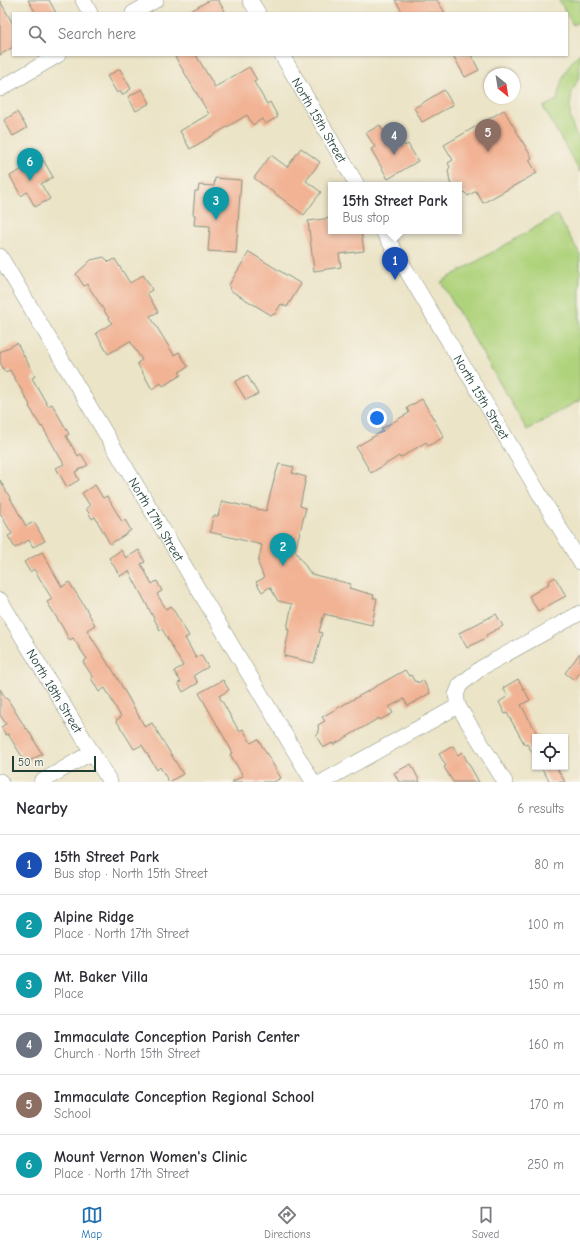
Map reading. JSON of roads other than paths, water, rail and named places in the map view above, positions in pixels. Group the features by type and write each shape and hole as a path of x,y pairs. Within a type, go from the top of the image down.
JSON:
{"street":[{"path":"82,0 89,12"},
{"path":"135,12 156,0"},
{"path":"250,0 257,12"},
{"path":"0,89 56,56"},
{"name":"North 15th Street","path":"283,56 355,182"},
{"name":"North 15th Street","path":"385,234 580,562"},
{"name":"North 17th Street","path":"0,256 313,782"},
{"name":"North 18th Street","path":"0,600 110,782"},
{"path":"505,782 458,706 456,695 460,685 481,668 580,613"},
{"path":"322,782 458,706"},
{"path":"41,782 92,752"}],"place":[{"name":"Immaculate Conception Regional School","path":"488,152"},
{"name":"Immaculate Conception Parish Center","path":"394,155"},
{"name":"Mount Vernon Women's Clinic","path":"30,181"},
{"name":"Mt. Baker Villa","path":"216,220"},
{"name":"15th Street Park","path":"395,280"},
{"name":"Alpine Ridge","path":"283,566"}]}
